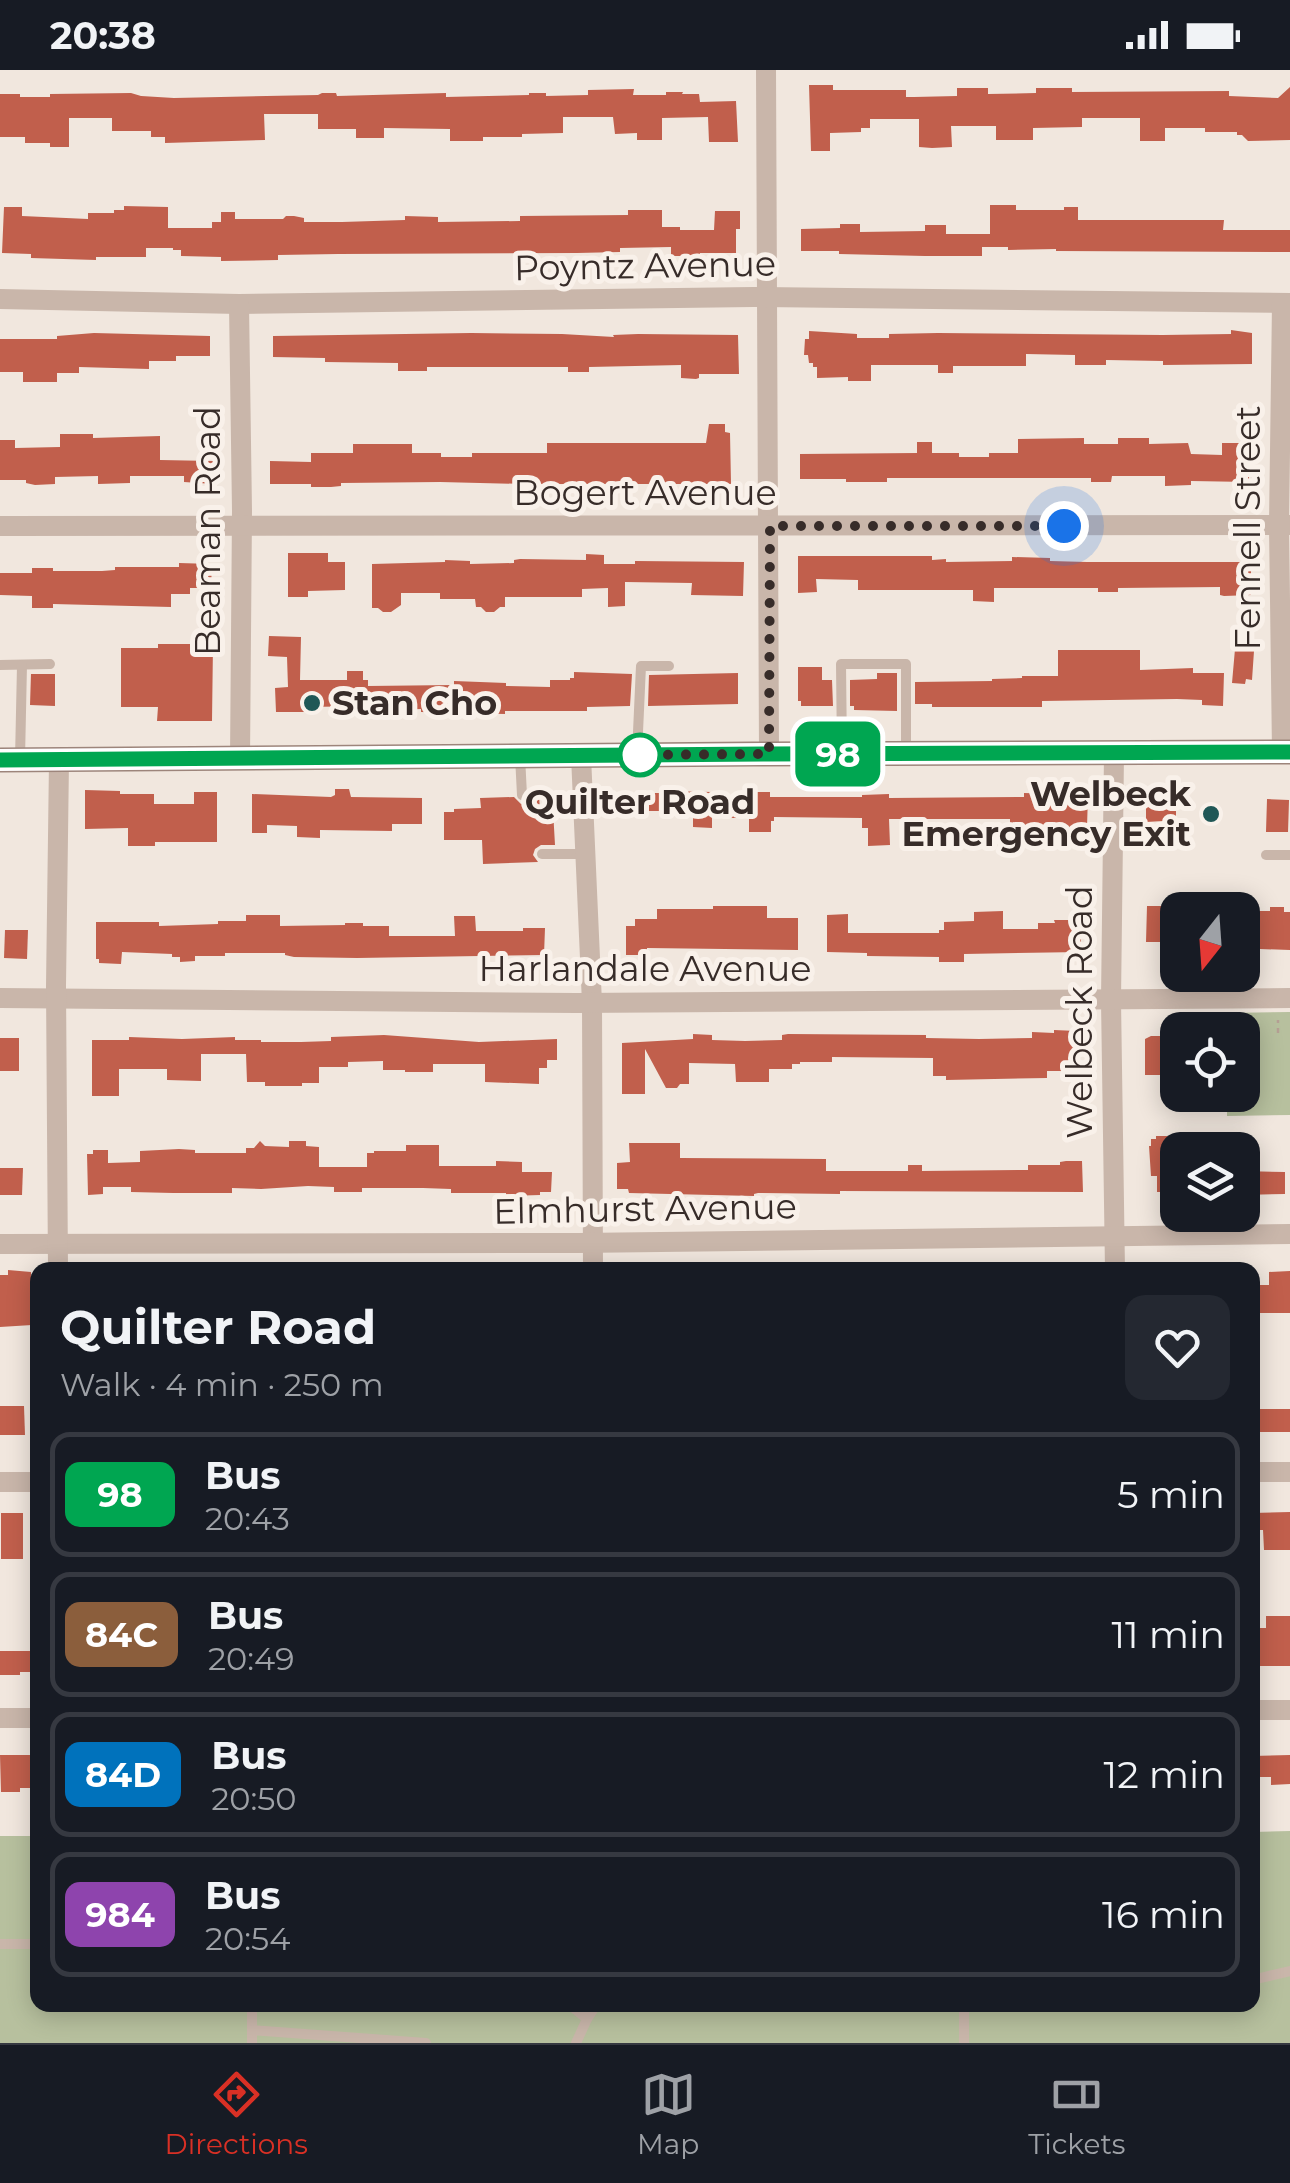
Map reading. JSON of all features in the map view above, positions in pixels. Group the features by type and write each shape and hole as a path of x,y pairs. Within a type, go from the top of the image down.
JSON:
{"main road":[{"path":"10,760 1286,752"}],"street":[{"path":"766,70 769,754"},
{"name":"Poyntz Avenue","path":"0,299 239,304 767,298 1286,303"},
{"name":"Fennell Street","path":"1286,303 1286,752"},
{"name":"Beaman Road","path":"239,304 240,759"},
{"name":"Bogert Avenue","path":"0,526 1284,525"},
{"name":"Welbeck Road","path":"1114,754 1110,1000 1115,1262"},
{"path":"581,756 592,1003 593,1262"},
{"path":"58,1262 59,761"},
{"name":"Harlandale Avenue","path":"0,998 592,1003 1290,998"},
{"name":"Elmhurst Avenue","path":"0,1244 1290,1234"},
{"path":"1260,1472 1290,1472"},
{"path":"0,1482 30,1482"},
{"path":"1260,1710 1290,1710"},
{"path":"0,1718 30,1718"}],"lane":[{"path":"10,760 22,664"},
{"path":"0,665 50,664"},
{"path":"842,754 842,664 906,664 906,754"},
{"path":"636,755 641,666 669,666"},
{"path":"520,756 522,795"},
{"path":"542,854 585,854"},
{"path":"1266,854 1290,855"},
{"path":"0,1944 30,1944"},
{"path":"1260,1978 1290,1972"},
{"path":"252,2012 252,2043"},
{"path":"579,2012 586,2018"},
{"path":"576,2043 591,2012"},
{"path":"964,2012 964,2043"},
{"path":"252,2030 426,2043"}],"green space":[{"path":"1260,1012 1290,1012 1290,1115 1227,1116 1227,1112 1260,1112"},
{"path":"1290,1831 1290,2043 0,2043 0,1836 30,1836 30,2012 1260,2012 1260,1832"}],"building":[{"path":"809,85 833,85 833,90 906,90 906,97 957,96 957,88 988,88 988,94 1072,88 1072,92 1229,91 1229,96 1278,98 1290,87 1290,140 1248,141 1237,132 1165,128 1165,141 1140,141 1140,118 1082,118 1082,127 1033,128 1033,140 996,140 996,126 951,126 952,147 932,148 919,147 919,119 870,119 870,128 861,128 861,132 830,133 830,151 811,151"},
{"path":"634,89 633,95 683,92 699,94 700,102 736,101 738,142 709,142 708,117 662,118 662,140 637,140 637,133 615,134 613,117 563,117 563,133 450,141 450,129 384,128 384,138 356,138 356,129 318,129 318,114 264,114 265,140 165,143 165,137 151,137 151,131 112,131 112,118 69,118 69,147 25,143 25,137 0,137 0,94 50,97 131,93 174,98 446,93 446,97 588,95 588,90"},
{"path":"990,205 1016,205 1016,210 1078,207 1078,220 1224,220 1223,230 1290,230 1290,252 982,247 982,256 925,256 801,251 801,229 840,228 840,224 860,224 860,232 925,231 925,225 946,225 946,234 990,234"},
{"path":"124,206 168,207 168,228 212,228 212,222 221,222 221,212 235,212 235,219 294,216 304,218 304,222 342,222 405,220 405,216 438,217 438,222 520,221 520,216 628,215 628,210 662,210 662,227 680,230 714,230 715,211 740,211 740,229 736,229 736,253 700,256 671,256 671,247 577,253 278,255 278,260 221,261 221,257 181,256 181,250 173,248 146,248 146,257 96,260 2,253 4,207 22,207 22,216 88,219 88,213 114,213 124,210"},
{"path":"1231,330 1252,333 1252,364 1163,365 1163,361 1106,360 1106,365 1075,365 1075,355 1026,354 1026,366 953,366 953,373 938,373 938,365 871,365 871,381 848,381 848,377 817,378 817,367 804,355 809,331 889,338 889,334 938,333 1231,334"},
{"path":"94,333 210,336 210,356 149,361 149,369 79,367 79,373 57,373 57,382 23,382 23,372 0,372 0,339 57,339"},
{"path":"738,335 739,374 681,378 681,365 589,367 589,372 568,372 568,367 427,367 427,371 398,371 398,363 273,357 273,336"},
{"path":"709,424 725,424 725,432 730,433 731,484 270,484 270,461 311,462 311,453 353,453 353,444 412,444 412,453 441,453 441,457 547,453 547,443 706,443"},
{"path":"60,434 93,434 93,438 160,436 160,460 213,461 213,484 184,482 184,476 130,476 130,483 98,484 98,476 55,477 55,484 35,485 26,480 0,480 0,440 15,440 15,448 60,447"},
{"path":"1084,438 1084,444 1118,444 1118,438 1149,438 1149,444 1188,443 1191,454 1222,455 1222,443 1240,443 1240,465 1249,465 1249,482 1191,481 1191,485 1165,486 1165,476 1112,476 1111,482 1091,482 1091,478 887,478 887,482 800,479 800,454 917,453 917,442 932,442 932,453 989,457 989,453 1018,453 1018,439"},
{"path":"288,553 328,553 328,562 345,562 345,590 308,591 308,597 288,597"},
{"path":"586,554 604,555 604,564 744,562 743,596 691,595 692,583 625,582 625,606 608,607 608,588 582,589 582,597 505,597 505,607 494,612 476,607 475,599 440,599 440,593 401,593 401,605 391,612 372,608 372,564 586,560"},
{"path":"798,556 932,556 932,560 946,562 1012,561 1012,557 1087,562 1251,562 1251,595 1220,595 1220,587 1118,588 1118,592 1098,592 1098,588 994,588 994,602 973,601 973,590 858,590 858,580 816,579 817,592 798,593"},
{"path":"179,563 212,564 211,588 190,588 190,594 171,594 171,607 53,604 53,608 32,608 32,596 0,595 0,573 32,573 32,568 102,571 115,567 179,567"},
{"path":"269,636 301,637 300,680 347,680 347,671 363,671 368,686 454,685 454,681 550,687 550,680 570,680 574,672 632,674 630,706 505,714 421,709 376,711 376,706 304,707 305,712 276,712 275,688 288,687 287,657 268,656"},
{"path":"158,644 213,644 212,721 157,721 158,707 121,707 121,648 158,648"},
{"path":"1235,649 1254,651 1252,680 1246,679 1245,684 1232,683"},
{"path":"1058,650 1140,650 1140,670 1193,668 1193,673 1224,673 1223,706 1177,699 1042,701 1042,707 915,704 915,682 1058,676"},
{"path":"798,667 822,667 822,680 832,680 833,706 801,706"},
{"path":"738,673 738,704 648,706 649,675"},
{"path":"877,673 897,673 897,711 854,710 850,706 850,680 877,679"},
{"path":"31,674 55,674 55,706 30,705"},
{"path":"335,789 349,789 351,797 422,798 422,824 392,824 392,831 320,830 320,838 297,837 297,826 267,825 267,833 252,833 252,794 331,797"},
{"path":"85,790 154,794 154,804 194,804 194,792 217,792 217,842 128,846 128,828 85,829"},
{"path":"712,792 712,798 755,798 755,792 770,792 770,797 1088,795 1087,827 1067,829 1067,843 1010,843 1010,819 889,819 890,845 868,846 868,828 862,828 862,818 774,817 771,832 749,832 749,818 712,818 712,828 693,827 693,811 622,814 622,793"},
{"path":"539,796 540,810 553,810 555,845 535,849 533,855 538,862 483,864 482,840 444,840 444,812 481,808 480,798 514,797 521,804"},
{"path":"1146,796 1176,796 1176,817 1146,822"},
{"path":"1267,799 1289,800 1288,832 1266,832"},
{"path":"767,906 767,918 798,918 798,950 647,948 647,955 626,955 626,926 635,926 635,919 657,919 657,909"},
{"path":"1147,906 1160,906 1160,942 1146,942"},
{"path":"1270,907 1284,907 1284,912 1290,912 1290,950 1260,949 1260,911 1270,911"},
{"path":"1003,911 1003,929 1038,929 1038,923 1081,920 1081,952 964,954 964,962 939,962 939,957 827,952 827,915 848,914 848,933 939,933 944,930 944,922 974,921 974,912"},
{"path":"246,915 280,915 280,926 389,926 389,936 455,936 454,916 475,916 476,931 545,928 544,955 357,958 225,953 180,962 180,957 172,954 122,952 121,964 99,963 96,959 96,922 218,924 246,921"},
{"path":"5,930 28,930 27,959 4,958"},
{"path":"1077,1031 1077,1071 1047,1071 1047,1078 946,1080 946,1076 933,1076 933,1058 832,1057 832,1062 800,1062 792,1064 792,1069 769,1069 769,1082 736,1082 735,1064 689,1063 689,1084 666,1088 645,1049 645,1094 622,1094 622,1043 693,1039 693,1034 712,1035 712,1040 745,1041 782,1040 782,1035 788,1034 1032,1038 1032,1032"},
{"path":"384,1035 479,1042 557,1039 557,1060 547,1060 547,1068 539,1068 539,1084 485,1082 485,1064 433,1064 433,1072 405,1072 383,1070 383,1061 319,1067 319,1083 265,1086 265,1082 247,1082 246,1054 201,1054 201,1081 167,1080 167,1069 119,1069 119,1096 92,1096 92,1040 235,1037 261,1042 301,1042"},
{"path":"1160,1036 1160,1075 1145,1075 1145,1039"},
{"path":"0,1038 19,1038 19,1071 0,1071"},
{"path":"1160,1136 1160,1192 1157,1176 1151,1176 1149,1146 1151,1139"},
{"path":"260,1141 265,1146 289,1147 289,1141 306,1141 306,1146 319,1147 319,1167 367,1167 367,1153 406,1151 406,1145 439,1145 439,1166 522,1162 522,1172 552,1172 551,1192 506,1196 451,1193 451,1189 362,1188 362,1192 334,1192 334,1187 308,1186 232,1188 232,1193 173,1193 103,1187 103,1194 88,1195 87,1154 93,1154 93,1150 108,1150 108,1163 140,1162 140,1151 246,1153 246,1148 254,1148"},
{"path":"629,1143 680,1143 680,1158 826,1159 826,1171 908,1171 908,1165 922,1165 922,1171 1028,1170 1028,1165 1082,1161 1083,1192 840,1191 754,1196 629,1193 628,1189 617,1189 617,1163 630,1162"},
{"path":"0,1168 23,1168 22,1195 0,1195"},
{"path":"1260,1171 1285,1172 1285,1194 1260,1195"},
{"path":"8,1270 30,1272 30,1325 0,1327 0,1275 8,1275"},
{"path":"1290,1271 1290,1313 1260,1313 1260,1285 1269,1285 1269,1272"},
{"path":"0,1406 24,1406 25,1435 0,1435"},
{"path":"1260,1409 1290,1409 1290,1432 1260,1432"},
{"path":"1290,1512 1290,1550 1264,1550 1260,1513"},
{"path":"1,1513 23,1513 23,1559 1,1559"},
{"path":"1266,1616 1290,1616 1290,1666 1260,1666 1260,1628 1266,1628"},
{"path":"0,1651 30,1651 30,1672 0,1675"},
{"path":"0,1755 30,1755 30,1788 1,1792"},
{"path":"1290,1755 1290,1784 1271,1785 1271,1777 1260,1777 1260,1756"}],"bus line":[{"name":"98","path":"0,760 1290,752"}],"place":[{"name":"Stan Cho","path":"312,703"},
{"name":"Quilter Road","path":"640,755"},
{"name":"Welbeck Emergency Exit","path":"1211,814"}],"route":[{"path":"640,755 636,755 769,754 770,526 1064,526"}]}
